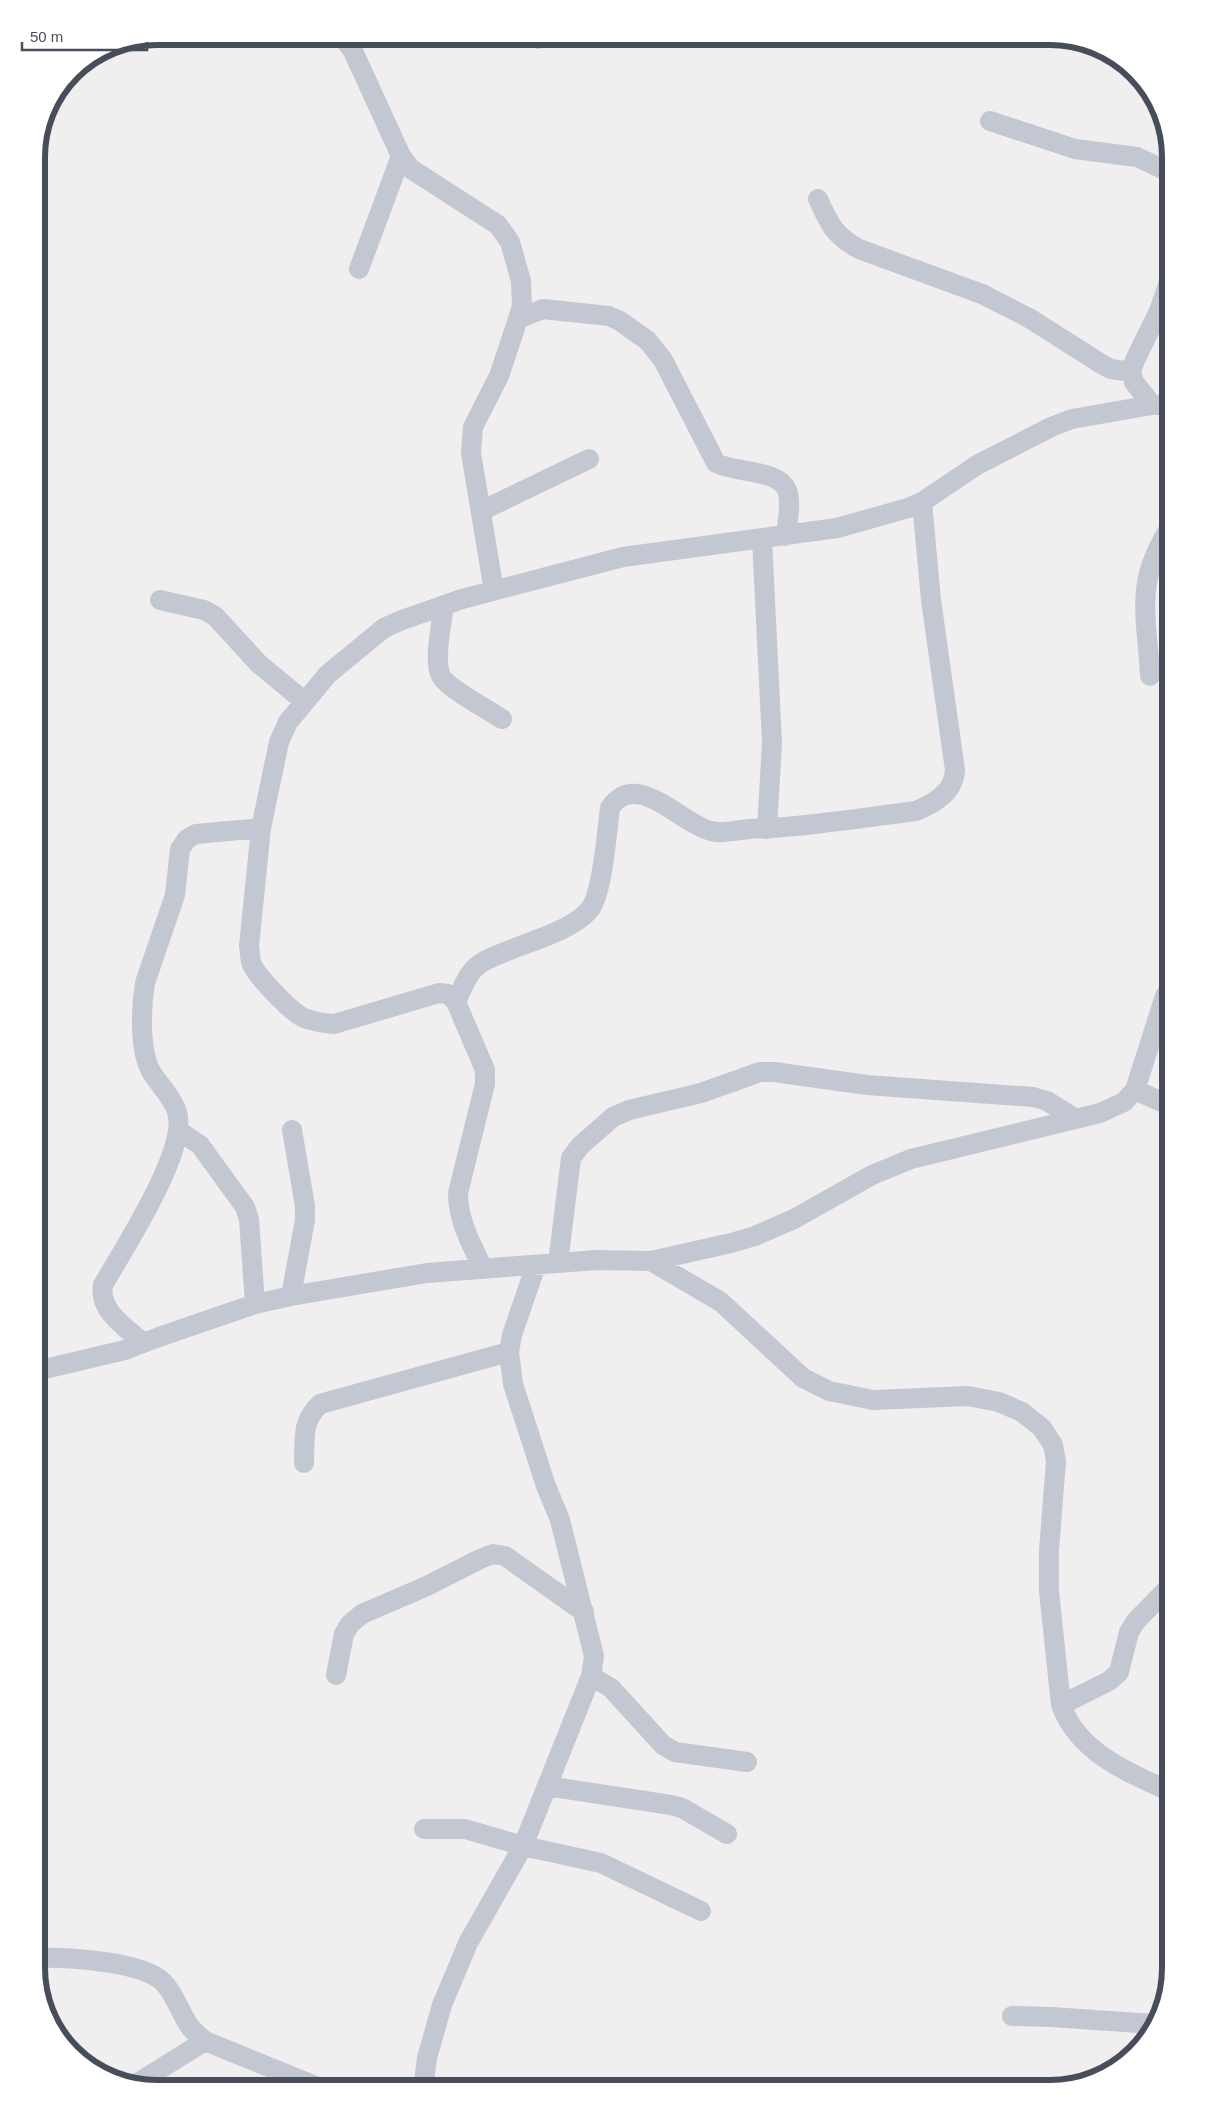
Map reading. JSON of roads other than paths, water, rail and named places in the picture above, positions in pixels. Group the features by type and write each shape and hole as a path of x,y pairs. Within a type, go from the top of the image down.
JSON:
{"street":[{"path":"349,45 401,156 411,169 498,225 510,242 523,292 522,306 500,376 473,427 471,438 471,453 494,591"},
{"path":"990,121 1074,149 1137,157 1162,169"},
{"path":"359,269 401,156"},
{"path":"818,199 835,232 844,241 859,249 982,294 1029,318 1103,365 1111,369 1132,372"},
{"path":"1162,302 1135,360 1132,372 1134,382 1162,405"},
{"path":"518,319 543,309 610,316 648,341 662,360 716,464 726,468 771,476 782,482 787,490 788,503 786,536"},
{"path":"483,1269 458,1209 458,1192 485,1084 485,1070 456,1002 448,994 439,993 334,1024 318,1023 302,1017 286,1003 258,974 251,962 249,946 261,828 279,742 288,722 328,674 384,628 402,620 444,605 641,553 837,528 908,508 922,502 977,465 1051,426 1072,419 1162,405"},
{"path":"481,511 589,459"},
{"path":"456,1002 470,975 480,964 562,929 584,915 593,906 599,887 610,808 617,798 630,793 648,796 703,828 717,832 767,829 916,811 932,805 950,789 955,780 954,760 931,600 922,502"},
{"path":"762,539 772,743 767,829"},
{"path":"1150,676 1146,599 1147,582 1162,543"},
{"path":"160,600 204,610 215,616 259,664 305,702"},
{"path":"444,605 438,661 441,675 449,684 502,719"},
{"path":"143,1343 108,1311 101,1294 103,1285 144,1215 175,1145 179,1131 177,1111 146,1062 143,997 149,967 175,895 180,849 187,839 196,834 261,828"},
{"path":"45,1369 125,1350 254,1304 291,1296 427,1273 597,1260 651,1262 731,1244 794,1219 872,1175 911,1159 1100,1113 1124,1102 1135,1090 1162,1002"},
{"path":"558,1263 568,1173 571,1158 580,1146 613,1117 629,1110 701,1093 760,1072 774,1072 867,1085 1033,1097 1047,1101 1076,1119"},
{"path":"1135,1090 1162,1102"},
{"path":"291,1296 305,1220 305,1206 292,1130"},
{"path":"179,1131 200,1145 245,1207 249,1219 254,1304"},
{"path":"651,1262 721,1302 803,1378 829,1391 873,1400 968,1396 999,1402 1022,1412 1042,1428 1053,1445 1056,1461 1049,1550 1049,1592 1061,1705 1066,1720 1078,1736 1103,1757 1126,1772 1162,1788"},
{"path":"424,2080 426,2058 442,2005 468,1943 524,1846 591,1676 594,1656 560,1520 546,1486 513,1384 509,1352 516,1319 536,1265"},
{"path":"304,1463 306,1426 310,1414 320,1404 509,1352"},
{"path":"336,1675 344,1634 350,1624 362,1614 428,1586 480,1559 494,1554 505,1556 584,1612"},
{"path":"1061,1705 1109,1681 1119,1672 1129,1632 1136,1621 1162,1594"},
{"path":"591,1676 611,1688 663,1745 675,1752 747,1762"},
{"path":"547,1786 671,1805 682,1808 728,1834"},
{"path":"424,1829 464,1829 524,1846 601,1863 701,1911"},
{"path":"45,1958 74,1958 132,1968 150,1974 162,1981 172,1994 191,2028 205,2041 302,2080"},
{"path":"1012,2016 1147,2024"},
{"path":"144,2079 205,2041"}]}
